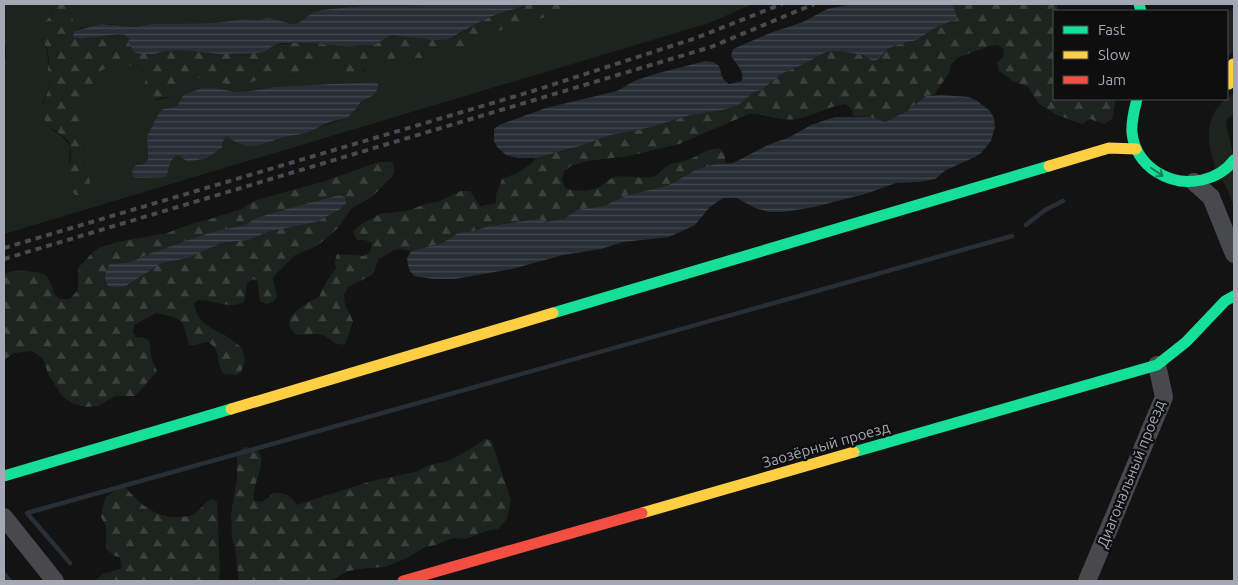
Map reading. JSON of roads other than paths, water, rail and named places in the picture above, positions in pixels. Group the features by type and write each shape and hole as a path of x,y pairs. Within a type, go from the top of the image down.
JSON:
{"main road":[{"path":"1230,85 1231,64"},
{"path":"1137,100 1132,110 1130,130 1136,149 1146,165 1162,176 1181,182 1201,182 1215,176 1234,160"},
{"path":"1109,148 1130,130"},
{"path":"4,476 1109,148 1136,149"},
{"name":"Заозёрный проезд","path":"403,581 1157,365 1186,342 1225,301 1234,296"}],"street":[{"path":"1211,197 1215,176"},
{"path":"1194,182 1211,197 1234,254"},
{"name":"Диагональный проезд","path":"1087,581 1164,397 1157,365"},
{"path":"4,516 55,581"}],"waterway":[{"path":"1026,225 1045,210 1063,201"},
{"path":"70,563 27,513 1012,236"},
{"path":"4,574 10,581"}],"railway":[{"path":"4,248 533,91 696,38 782,4"},
{"path":"4,259 711,47 814,4"}]}
